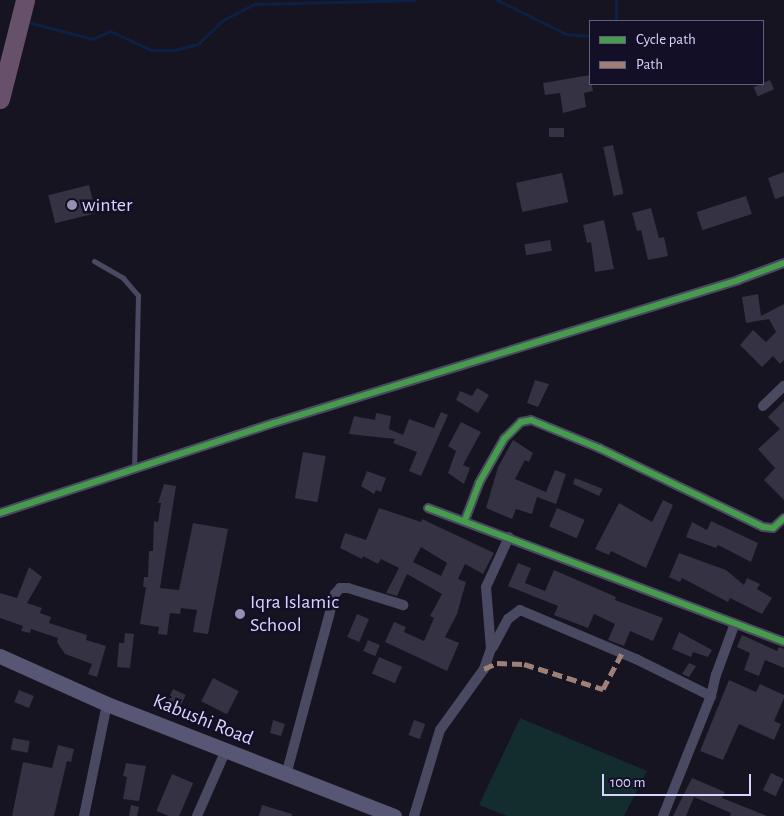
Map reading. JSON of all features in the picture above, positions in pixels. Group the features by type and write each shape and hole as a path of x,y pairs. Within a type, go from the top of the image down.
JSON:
{"highway":[{"path":"0,98 25,0"}],"main road":[{"name":"Kabushi Road","path":"0,656 107,704 390,815"}],"street":[{"path":"0,513 134,468 491,354 738,280 784,263"},
{"path":"763,406 784,386"},
{"path":"464,520 479,483 504,439 521,422 531,420 599,448 763,527 772,528 784,518"},
{"path":"428,508 784,642"},
{"path":"491,649 486,587 509,537"},
{"path":"286,775 334,594 340,588 348,588 403,605"},
{"path":"414,816 440,730 484,669 491,649 508,620 520,610 636,659 711,696"},
{"path":"663,816 711,696 716,674 735,623"},
{"path":"84,816 107,704"},
{"path":"197,816 226,750"}],"lane":[{"path":"94,261 123,278 138,295 134,468"}],"green space":[{"path":"520,718 647,771 624,816 507,816 479,805"}],"building":[{"path":"589,75 589,85 592,85 593,91 584,93 586,107 563,113 560,93 545,95 543,83"},
{"path":"770,80 774,89 758,96 754,87 764,85 764,83"},
{"path":"549,128 564,128 564,137 549,137"},
{"path":"613,145 623,194 614,196 603,147"},
{"path":"784,172 784,196 775,199 768,178"},
{"path":"562,173 568,202 522,212 516,183"},
{"name":"winter","path":"89,185 96,213 55,223 48,195"},
{"path":"746,196 752,214 702,230 697,212"},
{"path":"651,208 659,238 664,237 668,256 648,260 641,230 637,231 632,213"},
{"path":"604,220 614,269 595,272 591,242 587,243 583,225"},
{"path":"550,240 552,251 526,255 524,245"},
{"path":"758,294 761,316 784,304 784,360 780,364 773,356 762,367 740,345 753,330 766,342 776,332 769,319 746,323 742,297"},
{"path":"535,380 549,384 538,407 527,403"},
{"path":"477,388 489,395 478,413 456,400 460,391 472,396"},
{"path":"784,401 784,500 764,480 775,468 758,449 780,429 768,417"},
{"path":"441,412 448,415 421,476 409,471 417,452 393,443 395,439 349,434 354,416 375,420 376,413 391,416 389,429 403,435 409,419 434,428"},
{"path":"461,422 481,432 463,465 470,468 464,484 448,473 456,451 448,446"},
{"path":"513,440 533,453 529,462 525,460 515,479 546,492 555,470 566,474 556,504 537,497 532,514 516,509 512,519 486,508 498,467"},
{"path":"303,452 326,456 317,502 295,498"},
{"path":"367,471 386,478 381,492 376,490 374,494 361,486"},
{"path":"575,478 603,489 599,496 573,484"},
{"path":"164,484 176,486 160,588 179,590 193,523 228,529 208,634 193,632 197,610 181,608 180,614 170,613 167,635 158,634 159,627 140,624 146,587 143,587 144,577 148,577 149,551 153,551 154,521 158,522 161,503 158,503"},
{"path":"663,500 673,505 646,568 611,551 609,555 595,549 619,503 652,522"},
{"path":"379,508 421,522 422,519 494,553 483,574 465,564 458,579 466,582 457,614 445,637 459,643 447,671 385,642 394,622 406,627 404,632 424,641 434,618 430,616 442,594 407,574 397,596 386,593 399,568 381,559 378,564 363,556 362,559 340,548 345,533 366,540","holes":["421,547 447,563 441,576 413,562"]},
{"path":"557,508 585,520 577,538 549,526"},
{"path":"711,521 758,543 751,562 718,545 716,548 686,537 692,522 707,530"},
{"path":"679,553 726,570 744,585 747,578 760,584 757,589 772,598 762,614 730,598 728,602 682,578 680,582 669,577"},
{"path":"518,563 531,568 525,583 545,591 554,570 616,597 615,600 663,618 653,641 630,631 624,646 608,640 615,624 594,614 588,628 554,615 558,606 508,586"},
{"path":"29,567 42,577 27,603 42,608 40,613 51,617 49,623 87,635 86,640 106,646 97,677 88,674 92,664 65,654 57,642 58,638 31,629 30,633 21,631 23,626 0,618 0,593 17,598"},
{"path":"357,614 369,619 359,642 347,637"},
{"path":"679,632 712,650 708,657 693,652 691,657 672,649"},
{"path":"125,633 134,634 130,668 117,667 119,643 124,643"},
{"path":"742,635 777,651 779,647 784,649 784,668 765,660 759,676 744,670 750,653 737,647"},
{"path":"368,640 380,645 375,656 363,651"},
{"path":"379,657 402,667 395,683 372,674"},
{"path":"689,663 696,666 689,677 682,674"},
{"path":"213,678 239,691 227,714 201,701"},
{"path":"729,680 756,692 760,684 784,695 784,698 774,721 781,724 774,740 739,724 723,760 700,751"},
{"path":"173,689 186,695 179,709 167,703"},
{"path":"19,690 34,696 29,708 14,702"},
{"path":"273,720 285,724 281,736 270,733"},
{"path":"414,720 425,724 420,739 409,735"},
{"path":"13,738 30,741 28,753 11,750"},
{"path":"58,745 74,749 71,762 67,761 54,816 12,816 23,762 52,768"},
{"path":"126,763 146,766 139,801 123,799 127,777 123,776"},
{"path":"771,773 784,779 776,796 763,790"},
{"path":"172,774 193,783 179,816 169,816 156,811"},
{"path":"692,778 725,792 722,798 767,816 730,816 731,813 694,797 686,816 673,816"},
{"path":"131,805 139,807 137,816 129,816"},
{"path":"262,805 292,814 292,816 259,816"}],"waterway":[{"path":"31,23 93,39 110,31 151,50 174,50 198,44 223,20 255,4 415,0"},
{"path":"497,0 566,34 589,36"},
{"path":"614,20 616,18 616,0"}],"marked path":[{"path":"484,669 497,663 524,664 603,689 622,653"}],"cycle path":[{"path":"0,513 274,423 738,280 784,263"},
{"path":"465,520 479,483 504,439 521,422 531,420 599,448 763,527 773,528 784,518"},
{"path":"428,508 784,642"}],"place":[{"name":"winter","path":"72,205"},
{"name":"Iqra Islamic School","path":"240,614"}]}
